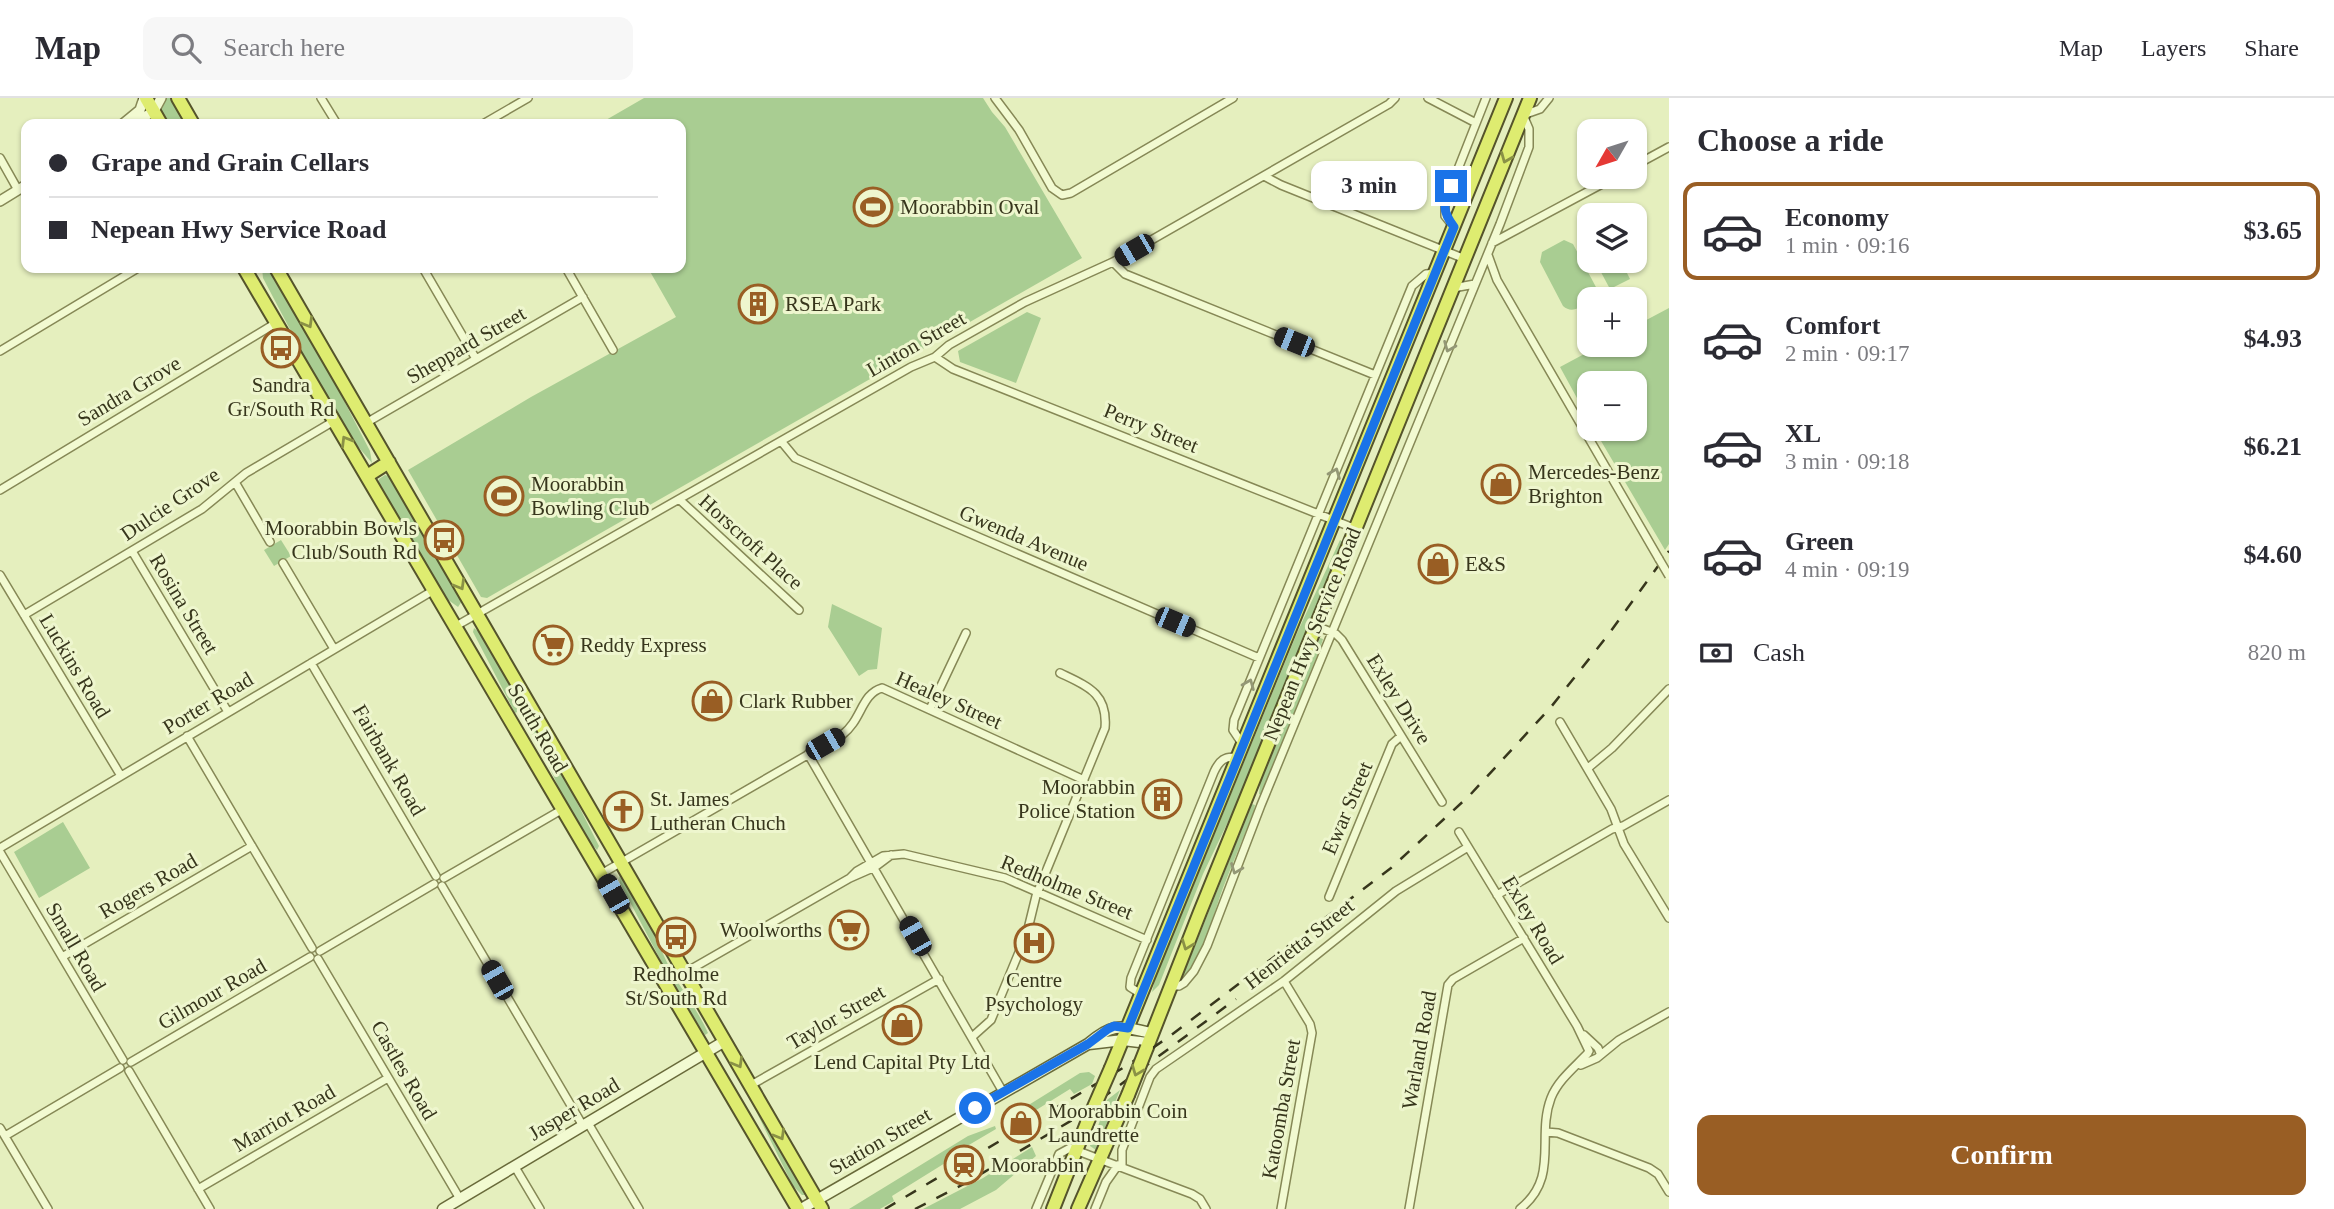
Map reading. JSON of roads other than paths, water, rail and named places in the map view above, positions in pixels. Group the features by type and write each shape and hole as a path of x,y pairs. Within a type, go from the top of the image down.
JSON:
{"highway":[{"path":"145,98 158,119"},
{"path":"178,98 190,119"},
{"path":"1054,1209 1076,1149 1241,752 1506,98"},
{"path":"1078,1209 1128,1095 1530,98"},
{"name":"South Road","path":"247,273 800,1209"},
{"name":"South Road","path":"279,273 820,1204"},
{"path":"367,476 389,463"},
{"path":"512,722 528,702"},
{"path":"1141,994 1164,1003"}],"main road":[{"name":"Station Street","path":"800,1209 820,1204 1114,1026 1125,1034 1149,1041"},
{"name":"Jasper Road","path":"443,1209 725,1041"}],"street":[{"path":"129,119 140,110 145,98"},
{"path":"141,119 154,111 160,98"},
{"path":"321,98 334,119"},
{"path":"492,119 528,98"},
{"path":"995,98 1019,130 1052,188 1062,195 1071,193 1233,98"},
{"name":"Linton Street","path":"456,626 911,367 935,357 949,345 1025,302 1113,262 1389,104 1395,98"},
{"path":"1428,98 1476,123"},
{"path":"1454,227 1446,216 1445,202 1486,98"},
{"path":"1523,115 1540,109 1549,98"},
{"name":"Nepean Hwy Service Road","path":"1171,986 1184,983 1201,959 1331,632 1492,243 1529,147 1529,129 1523,115"},
{"path":"1647,159 1669,147"},
{"path":"0,158 21,186"},
{"path":"1264,176 1465,259"},
{"path":"0,201 21,188"},
{"path":"1492,243 1593,189"},
{"path":"1487,254 1497,279 1669,576"},
{"path":"1113,262 1125,274 1375,375"},
{"path":"1481,270 1497,279"},
{"path":"0,351 130,273"},
{"path":"426,273 475,359"},
{"path":"569,273 613,350"},
{"name":"Nepean Hwy Service Road","path":"1141,994 1130,985 1217,765 1224,758 1241,752 1233,726 1259,658 1412,286 1426,274 1435,273"},
{"path":"1453,288 1475,284"},
{"name":"Sheppard Street","path":"366,423 583,297"},
{"name":"Sandra Grove","path":"0,489 276,323"},
{"name":"Perry Street","path":"935,357 953,369 1356,529"},
{"name":"Dulcie Grove","path":"24,615 207,506 250,470 334,421"},
{"name":"Gwenda Avenue","path":"781,442 795,458 1259,658"},
{"path":"235,482 270,542"},
{"name":"Horscroft Place","path":"680,500 799,610"},
{"name":"Rosina Street","path":"132,551 228,712"},
{"path":"283,563 334,649"},
{"name":"Luckins Road","path":"0,575 121,776"},
{"name":"Porter Road","path":"0,850 435,590"},
{"name":"Exley Drive","path":"1317,626 1342,640 1442,802"},
{"path":"930,709 966,633"},
{"name":"Fairbank Road","path":"311,663 439,881 639,1209"},
{"path":"972,1037 990,1020 1027,933 1038,892 1104,735 1105,711 1100,699 1092,689 1060,673"},
{"name":"Healey Street","path":"601,874 852,727 869,695 877,690 887,689 1084,780"},
{"path":"1588,768 1617,743 1669,689"},
{"path":"1560,722 1611,809 1624,844 1669,918"},
{"name":"Castles Road","path":"187,736 460,1199"},
{"name":"Ewar Street","path":"1329,897 1392,744 1401,736"},
{"path":"808,754 1003,1092"},
{"path":"1250,788 1261,805"},
{"path":"1497,895 1612,829 1669,800"},
{"name":"Gilmour Road","path":"5,1136 563,809"},
{"name":"Exley Road","path":"1459,832 1594,1052"},
{"name":"Rogers Road","path":"62,957 252,846"},
{"name":"Henrietta Street","path":"1120,1166 1122,1150 1153,1072 1284,981 1396,891 1468,846"},
{"name":"Small Road","path":"0,850 210,1209"},
{"name":"Redholme Street","path":"686,972 873,865 892,855 904,854 997,875 1147,940"},
{"name":"Warland Road","path":"1409,1209 1448,985 1453,979 1524,938"},
{"name":"Taylor Street","path":"751,1085 939,979"},
{"name":"Katoomba Street","path":"1281,1209 1312,1033 1310,1024 1284,981"},
{"path":"1520,1209 1535,1193 1542,1177 1550,1101 1559,1083 1594,1052 1669,1012"},
{"name":"Marriot Road","path":"198,1189 388,1078"},
{"path":"0,1128 48,1209"},
{"path":"1546,1132 1558,1133 1649,1168 1660,1177 1669,1192"},
{"path":"1036,1209 1059,1154 1066,1148 1076,1149 1192,1194 1206,1209"},
{"path":"1095,1209 1109,1176 1120,1166"},
{"path":"515,1167 540,1209"},
{"path":"1660,1177 1668,1172"},
{"path":"1087,1187 1101,1193"}],"railway":[{"path":"885,1209 1128,1065 1391,868 1470,795 1551,707 1669,551"},
{"path":"915,1209 964,1184 1074,1119 1236,999"}],"place":[{"name":"Moorabbin Oval","path":"873,207"},
{"name":"RSEA Park","path":"758,304"},
{"name":"Sandra Gr/South Rd","path":"281,348"},
{"name":"Mercedes-Benz Brighton","path":"1501,484"},
{"name":"Moorabbin Bowling Club","path":"504,496"},
{"name":"Moorabbin Bowls Club/South Rd","path":"444,540"},
{"name":"E&S","path":"1438,564"},
{"name":"Reddy Express","path":"553,645"},
{"name":"Clark Rubber","path":"712,701"},
{"name":"Moorabbin Police Station","path":"1162,799"},
{"name":"St. James Lutheran Chuch","path":"623,811"},
{"name":"Woolworths","path":"849,930"},
{"name":"Redholme St/South Rd","path":"676,937"},
{"name":"Centre Psychology","path":"1034,943"},
{"name":"Lend Capital Pty Ltd","path":"902,1025"},
{"name":"Moorabbin Coin Laundrette","path":"1021,1123"},
{"name":"Moorabbin","path":"964,1165"}]}
